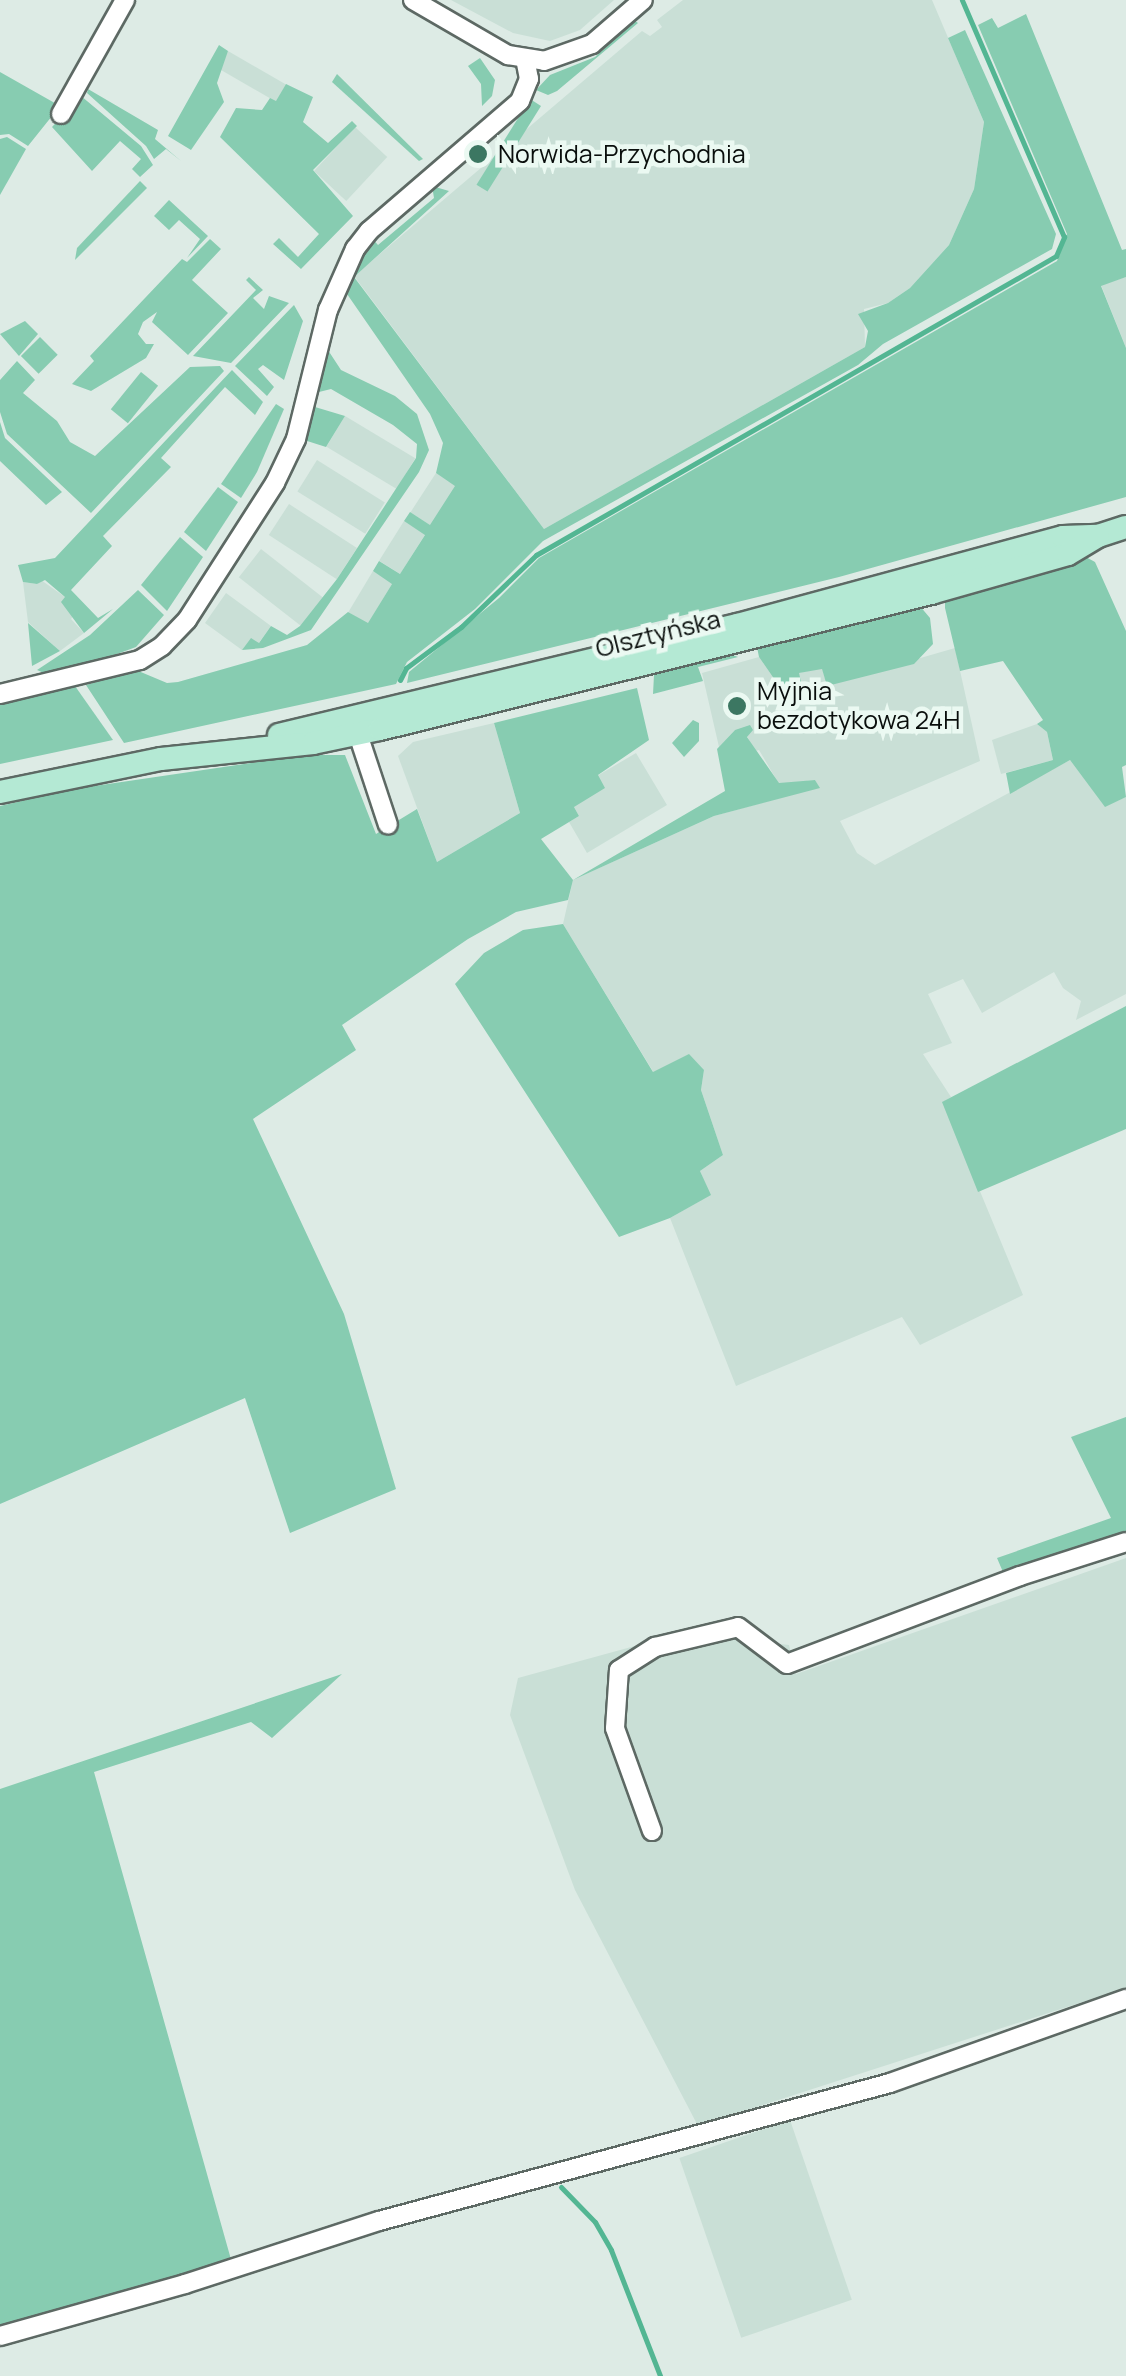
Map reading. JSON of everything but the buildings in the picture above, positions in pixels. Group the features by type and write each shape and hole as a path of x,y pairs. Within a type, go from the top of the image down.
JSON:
{"main road":[{"name":"Olsztyńska","path":"0,792 355,726 1063,537 1098,536 1126,527"}],"street":[{"path":"61,114 124,0"},
{"path":"412,0 508,55 525,58 567,57 592,44 643,0"},
{"path":"0,694 140,660 162,646 188,620 275,483 296,439 328,310 355,249 369,231 509,108 525,58"},
{"path":"355,726 388,825"},
{"path":"652,1832 615,1728 619,1670 654,1647 738,1627 787,1664 1020,1576 1126,1542"},
{"path":"0,2336 185,2284 379,2221 890,2083 1126,1999"}],"shaded area":[{"path":"451,0 614,0 580,30 550,41 513,33"},
{"path":"683,0 932,0 984,122 974,189 949,245 910,288 888,303 864,309 865,347 544,529 354,276 642,31 650,36 662,27 657,20"},
{"path":"228,51 286,84 276,102 218,68"},
{"path":"355,127 387,157 346,201 314,171"},
{"path":"1126,277 1126,348 1101,285"},
{"path":"345,416 415,458 397,489 326,447"},
{"path":"317,460 385,502 365,534 297,491"},
{"path":"436,473 456,486 431,525 410,512"},
{"path":"289,504 357,548 337,579 269,535"},
{"path":"404,521 425,534 400,574 379,561"},
{"path":"261,549 323,598 301,626 239,577"},
{"path":"373,571 393,583 368,624 348,612"},
{"path":"41,580 65,597 74,615 71,619 84,633 60,651 28,622 23,582 37,584"},
{"path":"226,593 271,626 258,644 251,639 242,650 205,623"},
{"path":"955,648 980,761 840,821 857,853 875,865 1070,760 1105,806 1126,797 1126,994 1076,1020 1081,1001 1063,988 1054,972 982,1013 963,979 928,994 952,1043 923,1054 951,1097 943,1102 1023,1295 920,1345 902,1317 736,1386 670,1218 710,1195 700,1171 723,1155 701,1090 704,1070 654,1073 563,924 573,880 714,816 819,787 815,780 779,784 759,750 755,751 747,736 735,730 719,747 702,673 759,657 779,686 802,690 798,673 822,668 827,685"},
{"path":"494,723 520,813 437,862 398,756 413,742"},
{"path":"1037,724 1047,732 1053,760 1001,774 992,740"},
{"path":"636,753 667,805 587,853 569,822 579,816 574,807 597,776"},
{"path":"1126,1558 1126,1988 698,2126 575,1890 510,1715 518,1678 737,1618 771,1643 789,1645 796,1674"},
{"path":"790,2120 852,2300 741,2338 679,2158"}],"green space":[{"path":"1026,14 1122,250 1126,249 1126,277 1101,286 1126,348 1126,497 839,577 407,683 409,672 499,598 539,558 1057,261 1067,234 978,25 992,18 998,28"},
{"path":"634,20 638,23 557,91 548,95 536,90 550,75 595,57"},
{"path":"965,30 1056,234 1052,249 883,344 858,365 543,541 475,609 407,662 396,684 124,743 86,685 136,670 167,683 178,682 307,645 348,612 368,623 392,584 373,571 379,561 400,574 425,535 404,521 410,512 430,525 455,486 436,473 443,443 430,414 347,294 335,285 371,237 378,245 434,198 432,186 449,191 354,277 544,529 865,347 868,331 858,314 888,303 910,288 949,245 974,189 984,122 948,38"},
{"path":"219,45 228,51 217,83 224,102 191,150 168,136"},
{"path":"480,58 495,80 492,96 482,106 481,84 468,66"},
{"path":"0,72 60,106 28,146 9,134 0,135"},
{"path":"337,74 423,159 419,161 332,82"},
{"path":"286,84 313,97 303,122 328,143 352,121 357,126 313,170 353,216 301,269 273,244 279,238 298,257 319,234 220,137 236,108 262,110 270,98 276,101"},
{"path":"88,89 158,130 155,139 181,161 166,149 154,159 146,146 87,93"},
{"path":"81,96 141,146 153,165 140,177 132,169 141,159 120,141 92,171 52,127"},
{"path":"530,99 541,106 488,192 476,185"},
{"path":"7,137 26,149 0,195 0,139"},
{"path":"140,181 147,188 75,260 77,248"},
{"path":"169,200 208,236 187,258 200,239 179,220 169,230 154,216"},
{"path":"210,239 221,249 192,280 228,313 188,355 152,322 157,312 143,322 138,334 146,344 154,344 146,358 91,391 72,384 94,361 90,356 182,259 187,262"},
{"path":"249,277 263,290 253,298 264,309 269,296 289,303 231,363 193,356 256,290 246,280"},
{"path":"294,305 303,321 284,380 263,365 258,369 274,387 267,396 235,366"},
{"path":"25,321 38,334 19,356 0,334"},
{"path":"40,337 58,355 39,374 21,356"},
{"path":"324,344 341,370 395,396 417,414 429,450 419,472 311,630 263,648 242,650 251,638 259,643 271,626 287,635 300,626 337,579 416,458 417,444 393,425 331,389 311,394"},
{"path":"17,361 35,380 23,393 57,421 70,442 95,456 190,367 220,366 224,371 91,513 7,434 0,412 0,380"},
{"path":"232,370 263,402 255,415 225,387 161,458 171,467 103,536 112,546 71,590 98,618 113,609 84,633 61,602 65,597 45,580 37,584 23,582 18,565 55,558"},
{"path":"141,372 158,386 128,423 111,409"},
{"path":"276,404 284,409 257,472 241,498 221,484"},
{"path":"305,404 345,416 326,447 304,440"},
{"path":"0,422 5,438 62,492 46,505 0,461"},
{"path":"218,487 238,502 206,551 184,532"},
{"path":"180,537 203,557 167,611 141,585"},
{"path":"1084,556 1095,562 1126,631 1126,765 1122,767 1126,797 1105,807 1070,760 1010,794 1006,773 1053,760 1047,732 1037,724 1043,720 1003,661 960,671 945,608 945,598"},
{"path":"138,590 164,615 136,647 90,664 44,673 37,670 90,635"},
{"path":"919,605 930,618 933,644 914,664 827,686 822,669 799,673 803,690 799,691 779,686 759,657 756,642"},
{"path":"28,623 60,651 32,666"},
{"path":"725,652 738,657 698,667 703,681 653,694 654,675 667,666"},
{"path":"75,686 113,740 0,764 0,702"},
{"path":"637,688 649,740 598,775 605,788 574,807 579,816 541,839 573,880 568,900 516,912 468,939 342,1025 356,1050 253,1119 344,1314 396,1489 290,1533 245,1398 0,1504 0,806 74,789 305,755 345,755 376,834 417,809 437,862 520,813 494,723"},
{"path":"693,720 699,723 699,741 684,757 672,743"},
{"path":"750,725 753,730 747,737 779,783 815,780 820,788 714,816 573,880 725,791 717,749 735,730"},
{"path":"563,924 653,1072 689,1054 704,1070 701,1090 723,1155 700,1171 711,1195 670,1218 619,1237 455,984 484,953 523,930"},
{"path":"1126,1006 1126,1129 978,1192 942,1102"},
{"path":"1126,1417 1126,1534 1003,1572 997,1558 1111,1518 1071,1437"},
{"path":"342,1674 272,1738 251,1722 94,1772 232,2263 0,2332 0,1789"}],"waterway":[{"path":"400,680 406,668 461,627 536,555 1056,256 1064,237 962,0"},
{"path":"561,2187 595,2222 611,2250 660,2376"}],"place":[{"name":"Norwida-Przychodnia","path":"478,154"},
{"name":"Myjnia bezdotykowa 24H","path":"737,706"}]}
